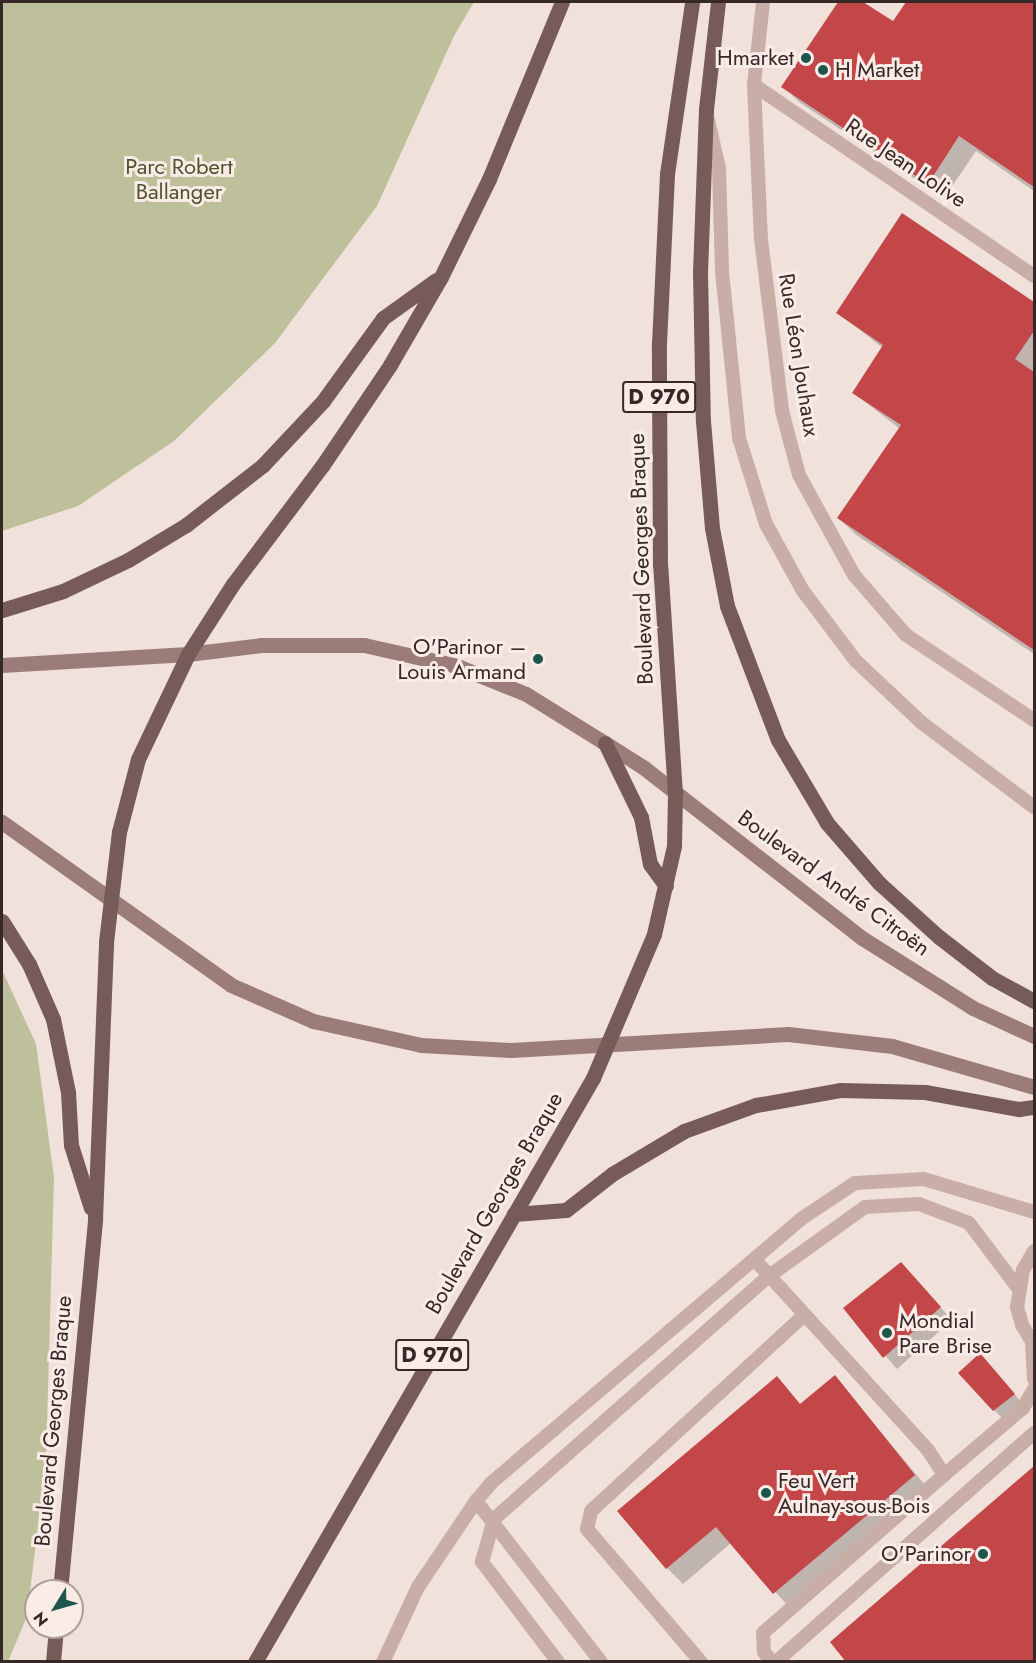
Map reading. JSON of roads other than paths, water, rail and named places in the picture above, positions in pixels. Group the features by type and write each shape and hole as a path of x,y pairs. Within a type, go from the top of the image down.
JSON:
{"main road":[{"path":"2,665 188,654 234,584 322,466 390,365 441,277 489,179 562,2"},
{"name":"Boulevard Georges Braque","path":"255,1662 608,1047 654,934 674,846 675,794 660,565 658,344 667,174 692,2"},
{"path":"718,2 706,109 700,272 704,433 712,528 727,606 752,677 778,740 827,823 879,883 939,937 992,978 1035,1001"},
{"path":"2,610 63,591 128,561 186,525 263,465 323,401 383,318 441,277"},
{"name":"Boulevard André Citroën","path":"188,654 261,645 364,645 457,666 526,694 605,743 862,938 973,1008 1035,1036"},
{"name":"Boulevard Georges Braque","path":"61,1579 95,1220 110,897 118,832 138,759 188,654"},
{"path":"605,743 641,817 650,864 666,886"},
{"path":"2,822 231,985 313,1021 421,1045 511,1050 608,1047 788,1034 892,1046 1035,1087"},
{"path":"2,921 29,964 54,1019 68,1092 71,1145 95,1220"},
{"path":"514,1214 566,1210 612,1174 684,1131 756,1105 840,1090 925,1092 1019,1109 1035,1107"},
{"path":"53,1662 55,1639"}],"lane":[{"name":"Rue Léon Jouhaux","path":"763,2 754,85 761,239 770,334 782,411 799,475 854,575 906,634 1035,720"},
{"name":"Rue Jean Lolive","path":"754,85 1035,276"},
{"path":"706,109 719,168 722,271 739,438 766,524 803,591 856,661 922,723 1032,805"},
{"path":"383,1662 418,1587 476,1501 491,1483 801,1219 855,1183 924,1179 1035,1212"},
{"path":"558,1662 482,1562 494,1519 769,1276 865,1207 919,1204 969,1223 1018,1288"},
{"path":"1035,1251 1023,1270 1018,1288 1022,1325 1033,1343 1035,1379"},
{"path":"755,1260 803,1316 928,1450 944,1474"},
{"path":"701,1662 587,1529 591,1511 803,1316"},
{"path":"1035,1389 1023,1408 763,1633 764,1652 774,1662 1035,1433"},
{"path":"476,1501 494,1519 601,1662"}],"place":[{"name":"Hmarket","path":"806,58"},
{"name":"H Market","path":"823,70"},
{"name":"O'Parinor – Louis Armand","path":"538,659"},
{"name":"Mondial Pare Brise","path":"887,1333"},
{"name":"Feu Vert Aulnay-sous-Bois","path":"766,1493"},
{"name":"O'Parinor","path":"983,1554"}],"park label":[{"name":"Parc Robert Ballanger","path":"179,178"}]}
